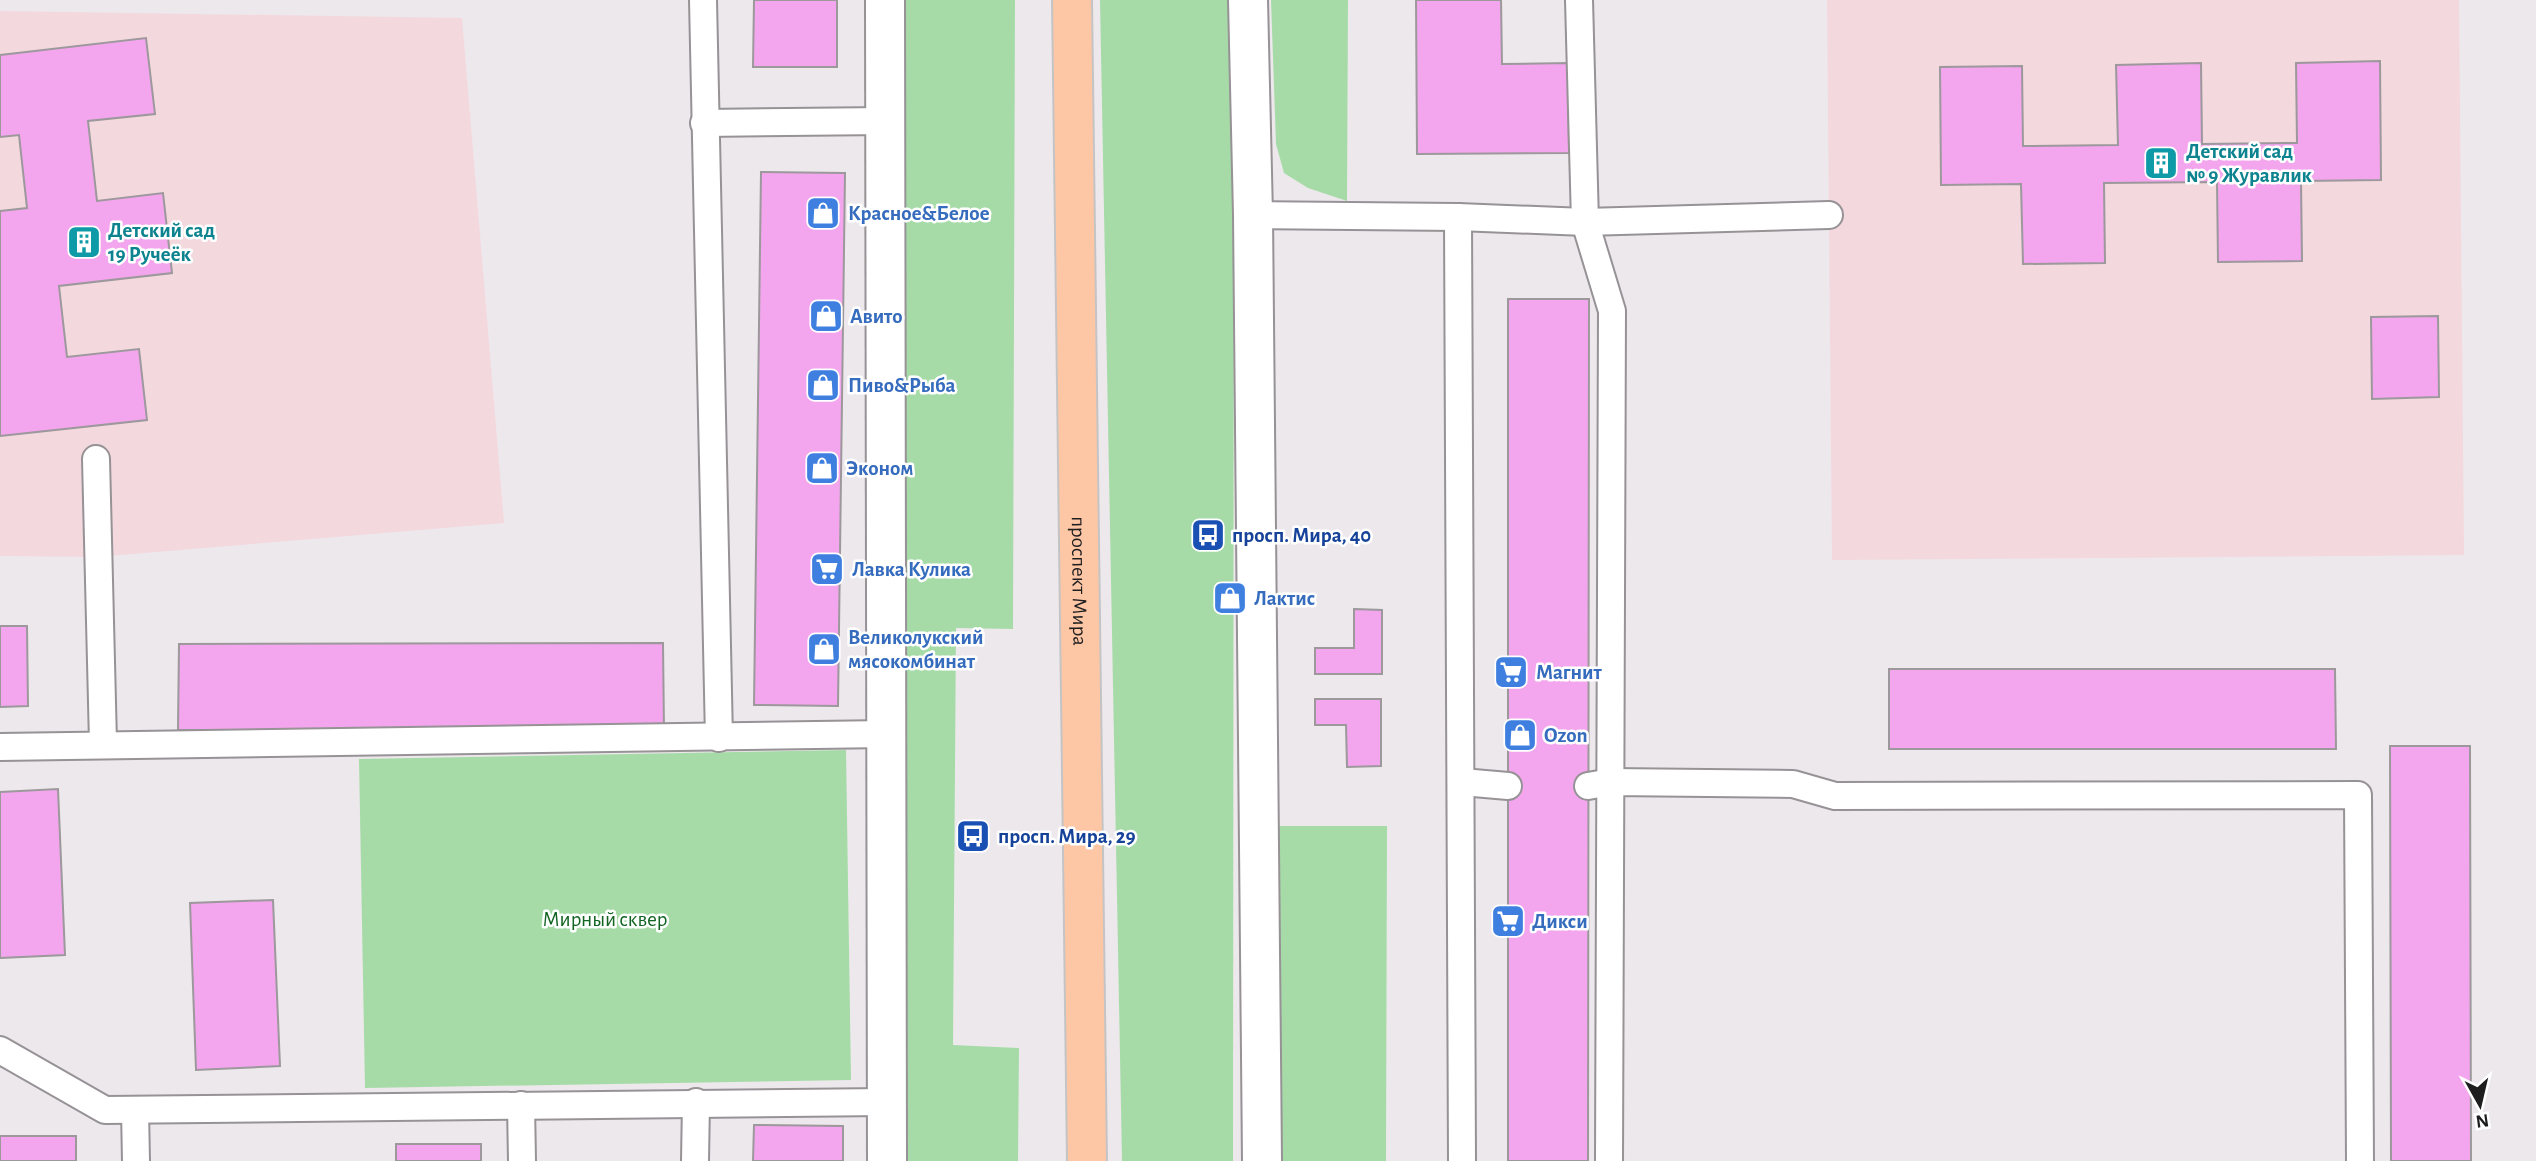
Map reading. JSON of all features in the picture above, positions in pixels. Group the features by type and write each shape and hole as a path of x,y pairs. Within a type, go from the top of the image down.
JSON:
{"main road":[{"name":"проспект Мира","path":"1072,0 1087,1161"}],"street":[{"path":"885,0 887,1161"},
{"path":"1248,0 1253,215 1262,1161"}],"lane":[{"path":"703,0 719,738"},
{"path":"1580,0 1585,222 1612,311 1599,784 1609,1161"},
{"path":"704,123 886,121"},
{"path":"1253,215 1458,217 1585,222 1829,215"},
{"path":"1458,217 1462,1161"},
{"path":"96,460 103,744"},
{"path":"0,747 887,734"},
{"path":"1462,782 1508,786"},
{"path":"1599,784 1793,783 1835,796 2358,795 2360,1161"},
{"path":"0,1049 105,1110 887,1102"},
{"path":"695,1161 696,1102"},
{"path":"521,1105 522,1161"},
{"path":"135,1110 136,1161"}],"shaded area":[{"path":"1827,0 2459,0 2464,555 1832,560"},
{"path":"0,11 462,18 504,523 96,557 0,556"}],"green space":[{"path":"906,0 1015,0 1013,629 956,628 953,1045 1019,1048 1018,1161 905,1161"},
{"path":"1100,0 1227,0 1234,11 1233,1161 1122,1161"},
{"path":"1271,0 1348,0 1347,201 1308,188 1284,173 1276,144"},
{"name":"Мирный сквер","path":"846,750 851,1080 365,1088 359,759"},
{"path":"1278,826 1387,826 1386,1161 1278,1161"}],"building":[{"path":"754,0 837,0 837,67 753,67"},
{"path":"1416,0 1501,0 1502,64 1568,63 1569,153 1417,154"},
{"name":"Детский сад 19 Ручеёк","path":"146,38 155,114 88,121 97,201 163,193 172,273 59,286 67,357 139,349 147,420 0,436 0,211 27,208 19,135 0,137 0,55"},
{"name":"Детский сад № 9 Журавлик","path":"2380,61 2381,180 2301,181 2302,261 2218,262 2217,182 2104,183 2105,263 2023,264 2021,184 1941,185 1940,67 2022,66 2023,146 2118,145 2116,65 2201,63 2202,144 2297,143 2296,63"},
{"path":"761,172 845,173 838,706 754,705"},
{"path":"1508,299 1589,299 1588,1161 1508,1161"},
{"path":"2438,316 2439,397 2372,399 2371,317"},
{"path":"1354,609 1382,610 1382,674 1315,674 1315,648 1354,648"},
{"path":"0,626 27,626 28,706 0,707"},
{"path":"663,643 664,730 178,730 179,644"},
{"path":"1889,669 2335,669 2336,749 1889,749"},
{"path":"1315,699 1381,699 1381,766 1347,767 1346,725 1315,725"},
{"path":"2390,746 2470,746 2471,1161 2391,1161"},
{"path":"58,789 65,955 0,958 0,792"},
{"path":"273,900 280,1066 196,1070 190,903"},
{"path":"754,1125 843,1126 843,1161 753,1161"},
{"path":"0,1136 76,1136 76,1161 0,1161"},
{"path":"396,1144 481,1144 481,1161 396,1161"}],"place":[{"name":"Детский сад № 9 Журавлик","path":"2161,163"},
{"name":"Красное&Белое","path":"823,213"},
{"name":"Детский сад 19 Ручеёк","path":"84,242"},
{"name":"Авито","path":"826,316"},
{"name":"Пиво&Рыба","path":"823,385"},
{"name":"Эконом","path":"822,468"},
{"name":"просп. Мира, 40","path":"1208,535"},
{"name":"Лавка Кулика","path":"827,569"},
{"name":"Лактис","path":"1230,598"},
{"name":"Великолукский мясокомбинат","path":"824,649"},
{"name":"Магнит","path":"1511,672"},
{"name":"Ozon","path":"1520,735"},
{"name":"просп. Мира, 29","path":"973,836"},
{"name":"Дикси","path":"1508,921"}]}
